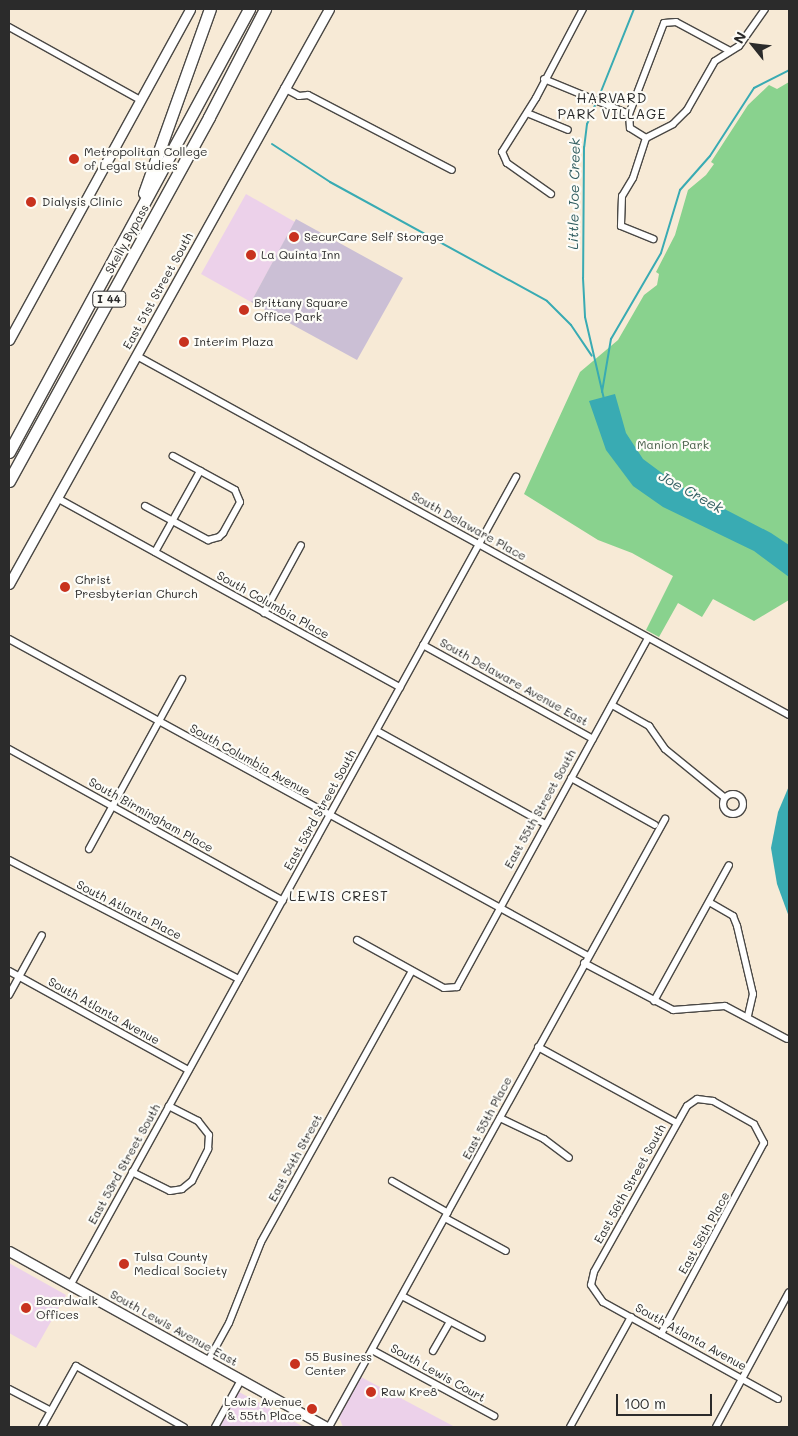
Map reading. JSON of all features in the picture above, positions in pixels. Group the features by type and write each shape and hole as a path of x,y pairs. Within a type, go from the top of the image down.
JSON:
{"highway":[{"path":"124,244 168,133 210,9"},
{"name":"Skelly Bypass","path":"9,452 124,244 249,9"},
{"name":"Skelly Bypass","path":"9,482 209,117 265,9"}],"main road":[{"path":"9,340 190,9"},
{"name":"East 51st Street South","path":"9,584 328,9"},
{"name":"South Lewis Avenue East","path":"9,1251 328,1427"}],"street":[{"path":"551,194 502,156 503,148 527,113 583,9"},
{"path":"654,239 622,226 620,212 622,196 633,178 646,138 673,124 687,110 715,61 739,46 765,9"},
{"path":"646,138 630,128 629,114 661,27 667,21 676,22 730,51"},
{"path":"9,27 140,100"},
{"path":"544,79 629,114"},
{"path":"284,88 298,96 308,95 452,170"},
{"path":"527,113 568,130"},
{"name":"South Delaware Place","path":"137,356 789,715"},
{"path":"145,506 208,540 219,537 240,502 235,490 173,456"},
{"path":"155,552 200,471"},
{"name":"East 53rd Street South","path":"71,1284 516,477"},
{"name":"South Columbia Place","path":"57,498 400,688"},
{"path":"264,612 301,545"},
{"name":"East 55th Street South","path":"412,971 444,988 452,990 459,983 544,823 648,638"},
{"name":"South Columbia Avenue","path":"9,639 498,910 588,956"},
{"name":"South Delaware Avenue East","path":"423,645 593,738"},
{"path":"89,850 182,680"},
{"path":"612,705 649,726 669,753 725,798"},
{"path":"376,731 544,823"},
{"name":"South Birmingham Place","path":"9,749 283,901"},
{"path":"571,778 655,825"},
{"name":"East 55th Place","path":"328,1427 447,1216 584,963 665,819"},
{"name":"South Atlanta Place","path":"9,860 239,980"},
{"path":"654,1002 729,865"},
{"path":"709,902 733,916 737,926 753,994 748,1016"},
{"path":"9,995 42,935"},
{"path":"357,940 412,971"},
{"path":"584,963 654,1002 680,1011 726,1006 748,1016 787,1039"},
{"name":"South Atlanta Avenue","path":"9,971 188,1070"},
{"name":"East 54th Street","path":"208,1361 229,1323 261,1242 412,971"},
{"path":"538,1047 677,1123"},
{"name":"East 56th Street South","path":"594,1293 591,1285 594,1272 677,1123 692,1102 704,1099 754,1124 764,1143"},
{"path":"132,1172 162,1189 176,1191 192,1181 208,1149 209,1135 198,1122 169,1106"},
{"path":"500,1118 544,1139 569,1158"},
{"name":"East 56th Place","path":"661,1334 764,1143"},
{"path":"392,1181 506,1251"},
{"path":"716,1427 789,1292"},
{"name":"South Atlanta Avenue","path":"594,1293 603,1302 778,1399"},
{"path":"402,1296 482,1338"},
{"path":"570,1427 632,1317"},
{"path":"433,1351 450,1322"},
{"name":"South Lewis Court","path":"372,1350 494,1416"},
{"path":"42,1427 76,1366 184,1427"},
{"path":"215,1427 241,1380"},
{"path":"9,1389 51,1411"}],"shaded area":[{"path":"246,194 295,222 251,302 201,274"},
{"name":"SecurCare Self Storage","path":"296,219 403,278 357,360 251,302"},
{"path":"9,1263 66,1295 36,1348 9,1333"},
{"path":"361,1377 455,1427 343,1427 339,1417"},
{"path":"239,1392 304,1427 220,1427"}],"green space":[{"name":"Manion Park","path":"789,82 789,600 754,621 713,599 702,617 678,603 659,637 646,630 673,576 632,553 598,540 524,494 580,372 618,340 644,295 657,285 659,274 656,272 675,235 688,190 706,175 714,164 711,162 748,105 769,85 777,89"}],"water":[{"name":"Joe Creek","path":"615,394 626,433 643,459 678,485 771,533 789,545 789,577 754,551 663,507 633,486 606,450 589,401"},
{"path":"789,786 789,917 777,884 771,848 778,812"}],"waterway":[{"name":"Little Joe Creek","path":"598,99 634,9"},
{"path":"602,392 611,339 661,253 680,190 710,156 754,88 789,70"},
{"name":"Little Joe Creek","path":"596,103 587,124 584,147 583,278 585,317 604,399"},
{"path":"272,144 330,182 547,301 571,325 592,356"}],"place":[{"name":"Metropolitan College of Legal Studies","path":"74,159"},
{"name":"Dialysis Clinic","path":"31,202"},
{"name":"SecurCare Self Storage","path":"294,237"},
{"name":"La Quinta Inn","path":"251,255"},
{"name":"Brittany Square Office Park","path":"244,310"},
{"name":"Interim Plaza","path":"184,342"},
{"name":"Christ Presbyterian Church","path":"65,587"},
{"name":"Tulsa County Medical Society","path":"124,1264"},
{"name":"Boardwalk Offices","path":"26,1308"},
{"name":"55 Business Center","path":"295,1364"},
{"name":"Raw Kre8","path":"371,1392"},
{"name":"Lewis Avenue & 55th Place","path":"312,1409"}],"district":[{"name":"HARVARD PARK VILLAGE","path":"612,106"},
{"name":"LEWIS CREST","path":"339,896"}]}
